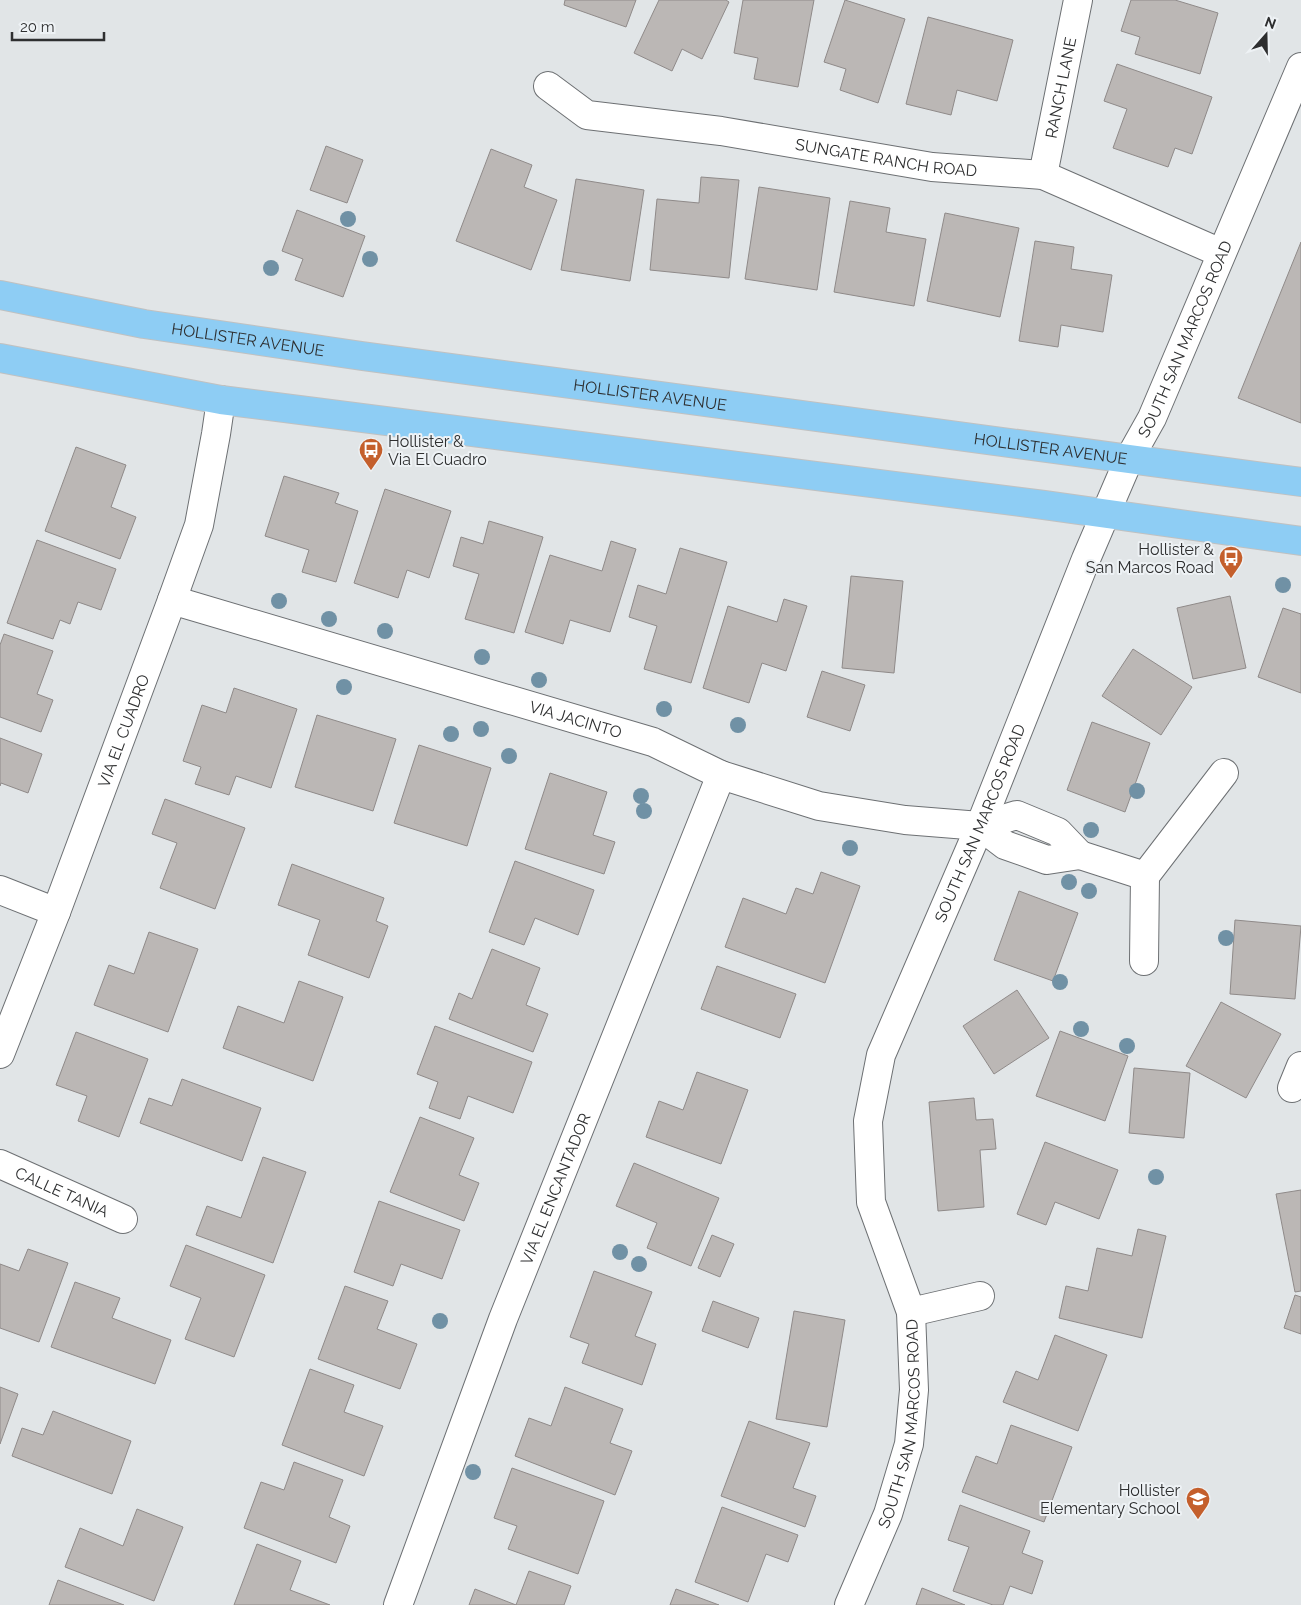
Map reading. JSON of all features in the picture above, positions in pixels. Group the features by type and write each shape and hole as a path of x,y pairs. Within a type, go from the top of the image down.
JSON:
{"main road":[{"name":"HOLLISTER AVENUE","path":"0,295 153,326 1301,482"},
{"path":"0,358 221,400 1105,513 1301,541"}],"street":[{"name":"RANCH LANE","path":"1044,175 1078,0"},
{"name":"SOUTH SAN MARCOS ROAD","path":"849,1605 888,1514 909,1444 914,1390 911,1312 871,1202 868,1121 881,1054 980,826 1105,513 1129,460 1152,418 1301,67"},
{"name":"SUNGATE RANCH ROAD","path":"548,86 587,115 720,131 932,167 1044,175 1221,253"},
{"name":"VIA EL CUADRO","path":"0,1054 56,912 199,525 221,400"},
{"name":"VIA JACINTO","path":"172,600 653,742 721,775 818,806 905,820 980,826"},
{"path":"1144,961 1145,876 1224,773"},
{"name":"VIA EL ENCANTADOR","path":"398,1605 503,1319 721,775"},
{"path":"980,826 1005,845 1047,860 1080,855 1145,876"},
{"path":"0,890 56,912"},
{"name":"CALLE TANIA","path":"0,1164 123,1218"},
{"path":"911,1312 980,1296"}],"building":[{"path":"565,0 636,0 626,27 564,5"},
{"path":"659,0 726,0 729,2 702,59 682,49 672,71 634,53"},
{"path":"743,0 814,0 798,87 754,79 758,58 734,53"},
{"path":"845,0 905,19 878,103 840,90 846,69 824,62"},
{"path":"1131,0 1175,0 1218,13 1200,74 1135,54 1140,37 1121,31"},
{"path":"928,17 1013,40 997,101 957,90 951,115 906,104"},
{"path":"1117,64 1212,97 1192,154 1175,148 1168,167 1113,148 1127,109 1104,101"},
{"path":"326,146 363,160 347,203 310,190"},
{"path":"491,149 532,165 524,187 557,200 531,270 456,241"},
{"path":"701,177 739,180 729,278 650,270 657,199 699,203"},
{"path":"576,179 644,190 630,281 561,270"},
{"path":"759,187 830,198 817,290 745,279"},
{"path":"850,201 890,208 886,232 926,239 914,306 834,292"},
{"path":"297,210 365,236 343,297 295,280 303,259 282,251"},
{"path":"945,213 1019,228 1000,317 927,301"},
{"path":"1035,241 1074,247 1071,269 1112,275 1103,332 1061,325 1058,347 1019,341"},
{"path":"1301,242 1301,423 1238,398"},
{"path":"76,447 126,465 111,507 136,517 120,559 45,531"},
{"path":"284,476 339,493 335,503 358,511 336,582 302,572 309,550 265,536"},
{"path":"385,489 451,511 429,578 407,570 398,598 354,583"},
{"path":"489,521 543,537 514,633 465,619 479,574 453,566 461,537 483,544"},
{"path":"37,540 116,569 101,610 78,602 70,624 60,620 53,639 7,623"},
{"path":"611,541 636,549 610,632 570,620 563,644 525,632 550,555 602,571"},
{"path":"680,548 727,562 691,683 644,669 657,626 629,617 638,585 666,594"},
{"path":"851,576 903,581 894,673 842,668"},
{"path":"1230,596 1246,668 1193,679 1177,608"},
{"path":"784,599 807,606 786,671 762,663 749,703 703,688 728,606 777,622"},
{"path":"1283,608 1301,614 1301,693 1258,677"},
{"path":"4,634 53,651 37,694 53,700 41,732 0,717 0,645"},
{"path":"1133,649 1192,687 1161,735 1102,696"},
{"path":"822,671 865,685 850,731 807,717"},
{"path":"234,688 297,709 271,788 236,776 229,795 195,784 201,767 183,761 202,705 226,713"},
{"path":"317,715 396,739 373,811 295,787"},
{"path":"1092,722 1150,743 1125,812 1067,790"},
{"path":"0,738 42,754 28,793 1,783 0,786"},
{"path":"419,745 491,768 467,846 394,823"},
{"path":"550,773 607,792 593,835 615,842 604,874 525,849"},
{"path":"165,799 245,828 215,909 160,888 177,843 152,834"},
{"path":"515,861 594,890 578,935 535,918 524,945 489,932"},
{"path":"292,864 384,898 376,921 388,926 369,978 308,955 320,920 278,905"},
{"path":"821,872 860,886 825,983 725,947 743,898 786,914 796,888 813,894"},
{"path":"1019,891 1078,913 1053,981 994,960"},
{"path":"1235,920 1301,926 1295,999 1230,994"},
{"path":"149,932 198,949 168,1032 94,1005 109,965 134,974"},
{"path":"492,949 540,968 526,1005 548,1014 533,1052 449,1019 459,993 472,999"},
{"path":"717,966 796,994 780,1038 701,1009"},
{"path":"299,981 343,997 313,1081 223,1048 238,1006 284,1023"},
{"path":"1017,990 1049,1038 994,1074 963,1026"},
{"path":"1221,1002 1281,1034 1246,1098 1186,1066"},
{"path":"435,1026 532,1062 513,1113 468,1096 460,1119 429,1108 438,1082 417,1074"},
{"path":"1060,1031 1128,1056 1105,1121 1036,1096"},
{"path":"76,1032 148,1059 119,1137 78,1121 87,1096 56,1085"},
{"path":"1134,1068 1190,1073 1184,1138 1129,1133"},
{"path":"697,1072 748,1090 721,1164 646,1137 659,1101 683,1110"},
{"path":"182,1079 261,1108 242,1161 140,1123 149,1098 172,1106"},
{"path":"974,1098 976,1120 993,1119 996,1149 980,1150 984,1207 938,1211 929,1102"},
{"path":"420,1117 474,1138 459,1175 479,1183 464,1221 390,1192"},
{"path":"1045,1142 1118,1170 1099,1219 1055,1202 1046,1225 1017,1214"},
{"path":"263,1157 306,1172 273,1263 196,1235 207,1206 241,1218"},
{"path":"634,1163 719,1198 691,1266 647,1248 657,1223 616,1206"},
{"path":"1301,1190 1301,1291 1295,1292 1276,1194"},
{"path":"379,1201 460,1230 442,1279 401,1264 393,1286 354,1272"},
{"path":"1138,1229 1166,1236 1142,1338 1059,1318 1066,1286 1088,1291 1097,1248 1132,1256"},
{"path":"712,1235 734,1244 720,1277 698,1268"},
{"path":"186,1245 265,1275 234,1357 185,1339 201,1298 170,1286"},
{"path":"28,1249 68,1263 39,1342 0,1328 0,1264 19,1271"},
{"path":"594,1271 652,1292 635,1336 656,1344 642,1385 582,1363 589,1344 570,1337"},
{"path":"75,1282 120,1298 112,1318 171,1340 155,1384 51,1347"},
{"path":"345,1286 388,1301 377,1329 417,1344 400,1389 318,1359"},
{"path":"1295,1295 1301,1297 1301,1334 1284,1328"},
{"path":"713,1301 759,1318 748,1348 702,1331"},
{"path":"794,1311 845,1320 827,1427 776,1419"},
{"path":"1055,1335 1107,1355 1078,1431 1003,1402 1016,1371 1038,1380"},
{"path":"310,1369 354,1385 344,1412 383,1426 364,1476 282,1445"},
{"path":"0,1387 18,1394 0,1444"},
{"path":"565,1387 623,1409 610,1443 632,1451 615,1495 515,1456 529,1418 551,1426"},
{"path":"53,1411 131,1441 112,1494 12,1456 22,1428 43,1435"},
{"path":"749,1421 810,1443 793,1488 816,1496 805,1527 721,1496"},
{"path":"1011,1425 1072,1447 1044,1522 962,1492 976,1456 997,1464"},
{"path":"294,1462 343,1480 329,1517 350,1526 336,1563 244,1528 261,1482 284,1490"},
{"path":"512,1468 604,1501 578,1574 508,1549 517,1526 494,1518"},
{"path":"960,1505 1030,1531 1022,1553 1043,1561 1032,1594 1010,1586 1003,1605 993,1605 953,1591 969,1547 948,1540"},
{"path":"722,1507 798,1535 788,1562 766,1554 748,1602 695,1582"},
{"path":"137,1509 183,1527 154,1601 65,1567 80,1528 123,1546"},
{"path":"257,1544 301,1561 290,1590 330,1605 234,1605"},
{"path":"529,1571 571,1586 564,1605 516,1605"},
{"path":"58,1580 124,1605 49,1605"},
{"path":"922,1588 965,1605 916,1605"},
{"path":"475,1589 516,1605 469,1605"},
{"path":"676,1589 719,1605 670,1605"}],"place":[{"name":"Hollister & Via El Cuadro","path":"371,471"},
{"name":"Hollister & San Marcos Road","path":"1231,579"},
{"name":"Hollister Elementary School","path":"1198,1520"}]}
